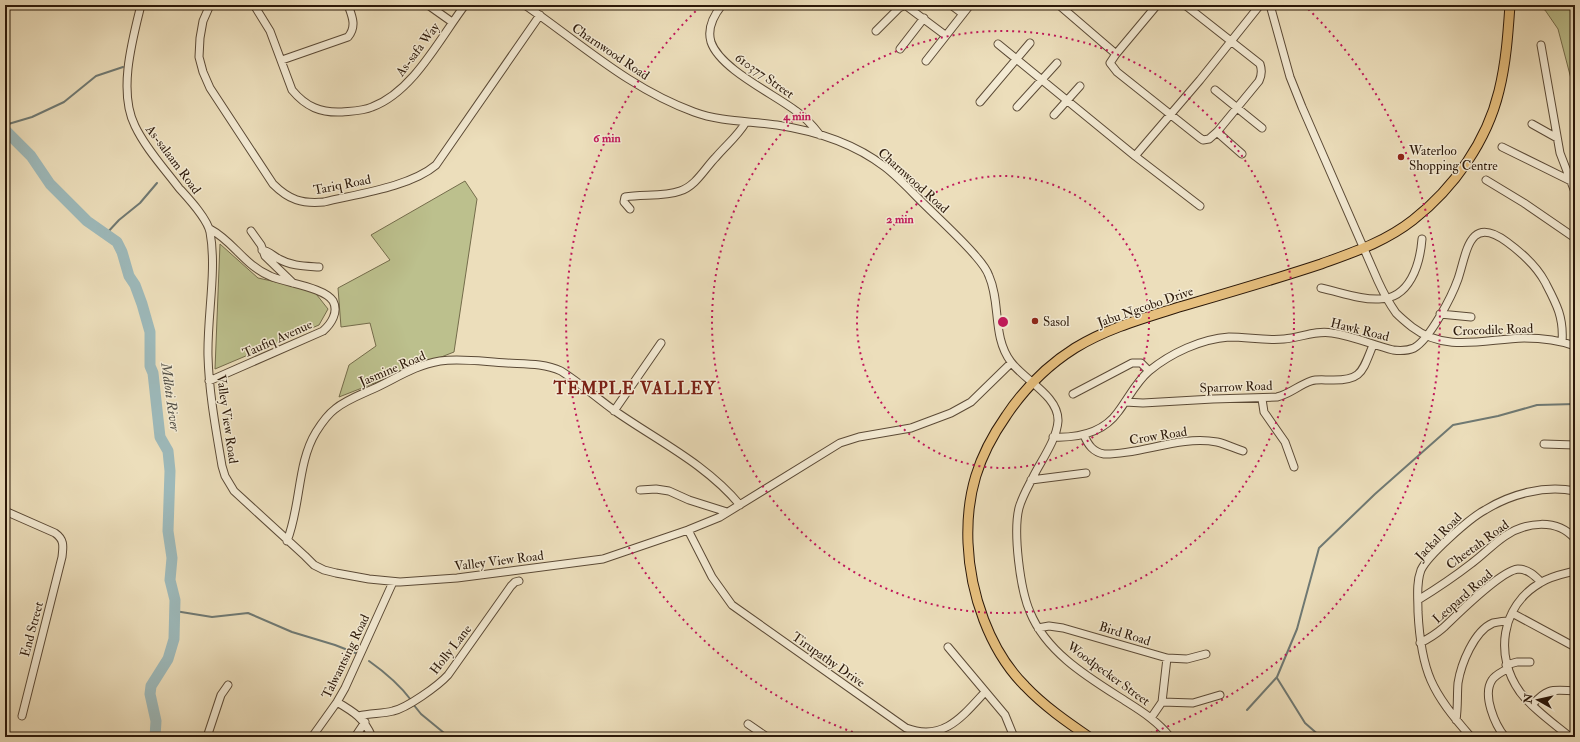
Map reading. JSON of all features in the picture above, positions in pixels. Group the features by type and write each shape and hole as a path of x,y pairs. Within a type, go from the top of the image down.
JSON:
{"main road":[{"name":"Jabu Ngcobo Drive","path":"1089,737 1044,704 1024,685 1009,666 997,646 983,615 975,591 970,570 968,532 970,496 981,458 998,427 1010,409 1033,383 1059,358 1094,337 1112,329 1303,270 1363,249 1378,243 1397,231 1427,208 1453,181 1484,133 1499,93 1506,49 1510,5"}],"street":[{"name":"As-salaam Road","path":"141,5 135,29 127,85 131,116 135,126 152,152 198,211 210,229"},
{"name":"Tariq Road","path":"210,5 203,21 199,47 201,65 206,79 273,184 282,193 294,200 314,203 324,202 398,184 415,179 427,173 436,165 540,16"},
{"name":"As-safa Way","path":"254,5 270,31 292,90 305,103 319,110 328,112 357,111 377,105 404,87 423,64 465,5"},
{"path":"282,60 348,36 352,31 354,22 348,5"},
{"path":"428,5 452,22"},
{"name":"Charnwood Road","path":"525,5 607,66 654,95 697,113 721,119 777,125 840,140 870,156 888,169 960,238 981,263 989,275 993,288 1000,338 1005,352 1011,363 1033,383"},
{"name":"610377 Street","path":"722,5 715,13 710,35 712,42 721,58 749,80 796,110 820,135"},
{"path":"951,5 963,14"},
{"path":"926,61 970,5"},
{"path":"1059,5 1116,54"},
{"path":"1157,5 1116,54 1111,61 1111,66 1203,140 1209,140 1218,132 1260,81 1262,72 1260,64 1185,5"},
{"path":"1135,156 1260,5"},
{"name":"Crocodile Road","path":"1270,5 1290,77 1302,107 1363,249 1386,298 1398,314 1426,336 1453,343 1536,338 1562,342 1575,346"},
{"path":"876,31 899,8 908,6 945,35"},
{"path":"900,49 924,18"},
{"path":"980,102 1030,43"},
{"path":"998,44 1135,156 1200,206"},
{"path":"1541,45 1557,138 1562,158 1575,192"},
{"path":"1017,107 1056,63"},
{"path":"1054,115 1080,86"},
{"path":"1215,90 1262,128"},
{"path":"630,210 623,200 624,197 670,194 682,191 690,186 715,157 735,138 746,122"},
{"path":"1532,124 1557,138"},
{"path":"1218,132 1242,154"},
{"path":"1502,147 1571,181"},
{"path":"1486,180 1524,203 1575,238"},
{"name":"Taufiq Avenue","path":"209,381 316,334 328,326 334,316 335,310 333,301 319,292 270,276 252,266 220,235 210,229"},
{"name":"Valley View Road","path":"210,229 212,250 208,328 209,381 222,466 225,476 234,491 314,565 324,570 362,578 393,582 457,578 531,567 590,561 620,553 711,521 840,443 859,437 911,428 963,408 983,392 1011,363"},
{"path":"251,231 265,256 293,284"},
{"name":"Hawk Road","path":"1053,437 1069,438 1084,436 1100,428 1118,412 1149,371 1190,347 1219,338 1285,339 1324,332 1339,334 1393,350 1410,350 1416,347 1426,336 1440,314 1455,285 1470,240 1480,234 1492,233 1503,239 1534,266 1543,278 1561,316 1563,328 1562,342"},
{"path":"1321,288 1372,299 1386,298 1401,291 1409,283 1417,265 1422,239"},
{"path":"262,250 269,252 277,258 291,264 319,267"},
{"path":"1440,314 1471,316"},
{"path":"614,411 661,343"},
{"name":"Sparrow Road","path":"1125,402 1143,403 1214,399 1262,399 1284,395 1311,381 1354,378 1362,370 1373,345"},
{"name":"Jasmine Road","path":"287,540 294,520 307,452 321,425 335,409 350,399 416,368 439,361 450,360 547,366 554,368 567,375 614,411 673,448 719,482 740,504"},
{"path":"1073,394 1132,364 1141,364 1149,371"},
{"name":"Woodpecker Street","path":"1033,383 1051,400 1056,410 1058,421 1053,437 1031,480 1018,511 1018,543 1022,585 1029,612 1038,628 1056,650 1077,668 1151,718 1164,729 1170,737"},
{"path":"1262,399 1264,412 1285,442 1294,467"},
{"name":"Crow Road","path":"1084,436 1087,443 1094,451 1104,454 1176,443 1204,441 1226,444 1243,451"},
{"path":"1544,444 1575,445"},
{"path":"1031,480 1086,473"},
{"path":"640,490 656,489 669,491 689,500 727,512"},
{"name":"Jackal Road","path":"1471,737 1456,720 1436,692 1424,663 1420,643 1418,600 1419,578 1424,566 1429,558 1468,521 1502,501 1527,493 1548,489 1575,491"},
{"name":"End Street","path":"5,511 55,533 62,539 63,548 22,716"},
{"name":"Cheetah Road","path":"1418,600 1465,568 1497,542 1515,530 1536,524 1549,524 1562,528 1575,539"},
{"name":"Tirupathy Drive","path":"688,530 712,577 732,605 906,728 921,733 930,733 948,727 967,712 985,692"},
{"name":"Leopard Road","path":"1420,643 1437,633 1480,594 1507,574 1518,569 1524,570 1533,574 1541,582"},
{"path":"1570,737 1532,705 1521,693 1507,667 1504,654 1504,638 1508,621 1523,597 1541,582 1575,571"},
{"name":"Holly Lane","path":"359,716 391,712 403,708 445,678 511,586 515,582 519,581"},
{"name":"Talwantsing Road","path":"312,737 337,702 356,667 393,582"},
{"path":"1512,613 1575,647"},
{"path":"1456,720 1458,681 1462,666 1470,649 1477,637 1488,626 1493,623 1508,621"},
{"name":"Bird Road","path":"1038,628 1049,626 1063,628 1167,658 1187,659 1206,654"},
{"path":"948,647 1005,715 1014,737"},
{"path":"1151,718 1162,702 1167,658"},
{"path":"1505,737 1493,717 1489,698 1489,687 1493,678 1507,667 1517,662 1530,662"},
{"path":"207,737 221,695 228,686"},
{"path":"1532,705 1547,691 1575,691"},
{"path":"1162,702 1192,703 1220,695"},
{"path":"337,702 359,716 365,722 372,737"},
{"path":"355,737 365,722"},
{"path":"748,724 767,737"}],"green space":[{"path":"1534,5 1575,5 1575,94 1558,29 1545,10"},
{"path":"465,181 477,199 454,352 339,397 349,365 376,346 370,323 341,327 338,288 390,260 371,235"},
{"path":"220,244 258,278 313,290 328,309 319,325 215,369"}],"waterway":[{"path":"5,125 32,117 64,102 96,76 123,67"},
{"name":"Mdloti River","path":"5,130 31,156 50,184 87,221 117,242 122,252 129,276 135,285 142,304 150,332 150,366 153,373 160,437 168,451 170,471 168,531 172,558 170,580 175,600 174,639 168,659 151,686 150,694 156,721 155,737"},
{"path":"106,234 119,220 140,203 157,183"},
{"path":"1247,710 1277,677 1297,629 1319,548 1375,494 1453,425 1498,416 1537,405 1575,404"},
{"path":"175,611 212,617 248,613 292,632 335,645 358,654"},
{"path":"369,661 392,679 411,700"},
{"path":"1277,678 1305,723 1321,737"},
{"path":"413,704 421,714 449,737"}],"place":[{"name":"Waterloo Shopping Centre","path":"1401,157"},
{"name":"Sasol","path":"1035,321"}],"district":[{"name":"TEMPLE VALLEY","path":"635,388"}]}
